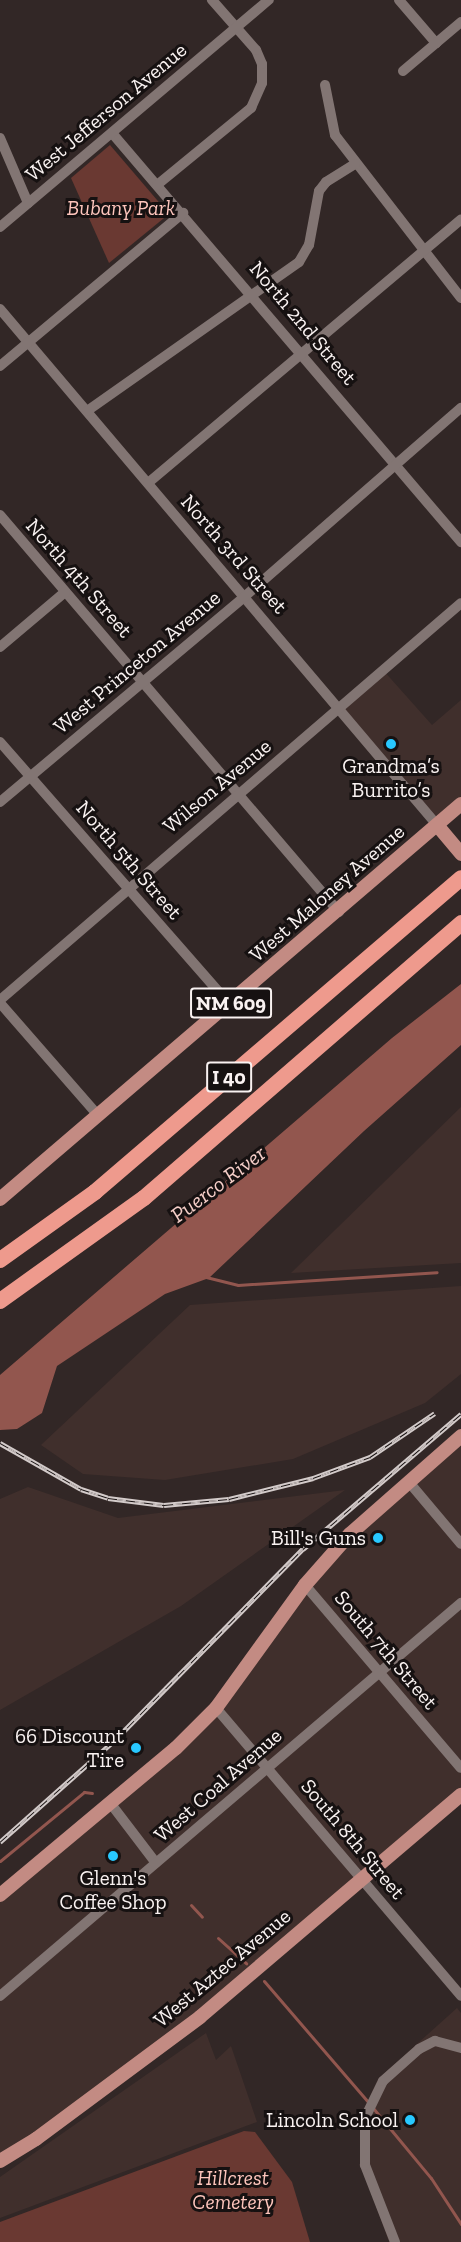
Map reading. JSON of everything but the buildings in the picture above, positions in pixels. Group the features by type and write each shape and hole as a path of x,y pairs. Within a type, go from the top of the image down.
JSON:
{"highway":[{"name":"I 40","path":"0,1260 95,1192 456,882"},
{"name":"I 40","path":"0,1301 144,1198 461,922"}],"main road":[{"name":"West Maloney Avenue","path":"0,1199 339,912 461,804"},
{"path":"437,825 461,854"},
{"path":"0,1895 111,1804 216,1708 305,1585 350,1534 461,1436"},
{"name":"West Aztec Avenue","path":"0,2161 200,2017 461,1794"}],"street":[{"path":"157,185 251,108 262,83 262,64 256,50 212,0"},
{"name":"West Jefferson Avenue","path":"0,227 269,0"},
{"path":"399,0 436,43"},
{"path":"404,71 461,22"},
{"path":"325,85 335,135 422,251 461,298"},
{"name":"North 2nd Street","path":"112,133 253,294 461,542"},
{"path":"0,138 28,203"},
{"path":"87,411 306,254 319,191 326,182 356,164"},
{"path":"0,366 183,213"},
{"path":"148,483 461,219"},
{"name":"North 3rd Street","path":"0,309 437,825"},
{"name":"West Princeton Avenue","path":"0,802 244,597 461,408"},
{"name":"North 4th Street","path":"0,515 339,912"},
{"path":"0,647 65,592"},
{"name":"Wilson Avenue","path":"0,1001 238,793 461,603"},
{"name":"North 5th Street","path":"0,742 230,1004"},
{"path":"0,1001 98,1114"},
{"path":"408,1481 461,1544"},
{"name":"South 7th Street","path":"305,1585 461,1768"},
{"name":"West Coal Avenue","path":"0,1996 461,1603"},
{"name":"South 8th Street","path":"216,1708 460,1992"},
{"path":"111,1804 156,1863"},
{"path":"395,2242 365,2165 365,2118 383,2080 419,2049 435,2041 461,2048"}],"shaded area":[{"path":"383,670 432,725 461,700 461,804 437,825 340,708"},
{"path":"461,984 461,1045 364,1131 209,1278 165,1294 57,1366 42,1413 17,1429 0,1430 0,1375 392,1038"},
{"path":"461,1107 461,1263 291,1273"},
{"path":"461,1286 461,1374 425,1403 293,1459 165,1480 83,1474 41,1445 190,1305"},
{"path":"461,1436 461,1794 240,1981 0,2161 0,1895 176,1748 305,1585"},
{"path":"28,1487 118,1518 345,1490 181,1606 0,1710 0,1499"},
{"name":"Lincoln School","path":"457,2008 461,2013 461,2242 389,2242 360,2162 362,2113 378,2079"},
{"path":"206,2033 216,2060 231,2046 257,2122 0,2218 0,2177"}],"green space":[{"name":"Bubany Park","path":"110,145 169,214 109,263 71,178"},
{"name":"Hillcrest Cemetery","path":"244,2131 255,2132 292,2182 310,2242 0,2242 0,2222"}],"waterway":[{"path":"206,1277 238,1285 437,1272"},
{"path":"0,1861 84,1792 92,1793"},
{"path":"191,1905 202,1917"},
{"path":"218,1938 246,1963"},
{"path":"264,1981 369,2103"},
{"path":"373,2108 431,2178 461,2224"}],"railway":[{"path":"0,1443 81,1489 108,1498 164,1505 229,1499 313,1478 370,1457 435,1413"},
{"path":"0,1842 115,1740 303,1549 461,1414"}],"place":[{"name":"Grandma’s Burrito’s","path":"391,744"},
{"name":"Bill's Guns","path":"378,1538"},
{"name":"66 Discount Tire","path":"136,1748"},
{"name":"Glenn's Coffee Shop","path":"113,1856"},
{"name":"Lincoln School","path":"410,2120"}],"water label":[{"name":"Puerco River","path":"218,1184"}]}
